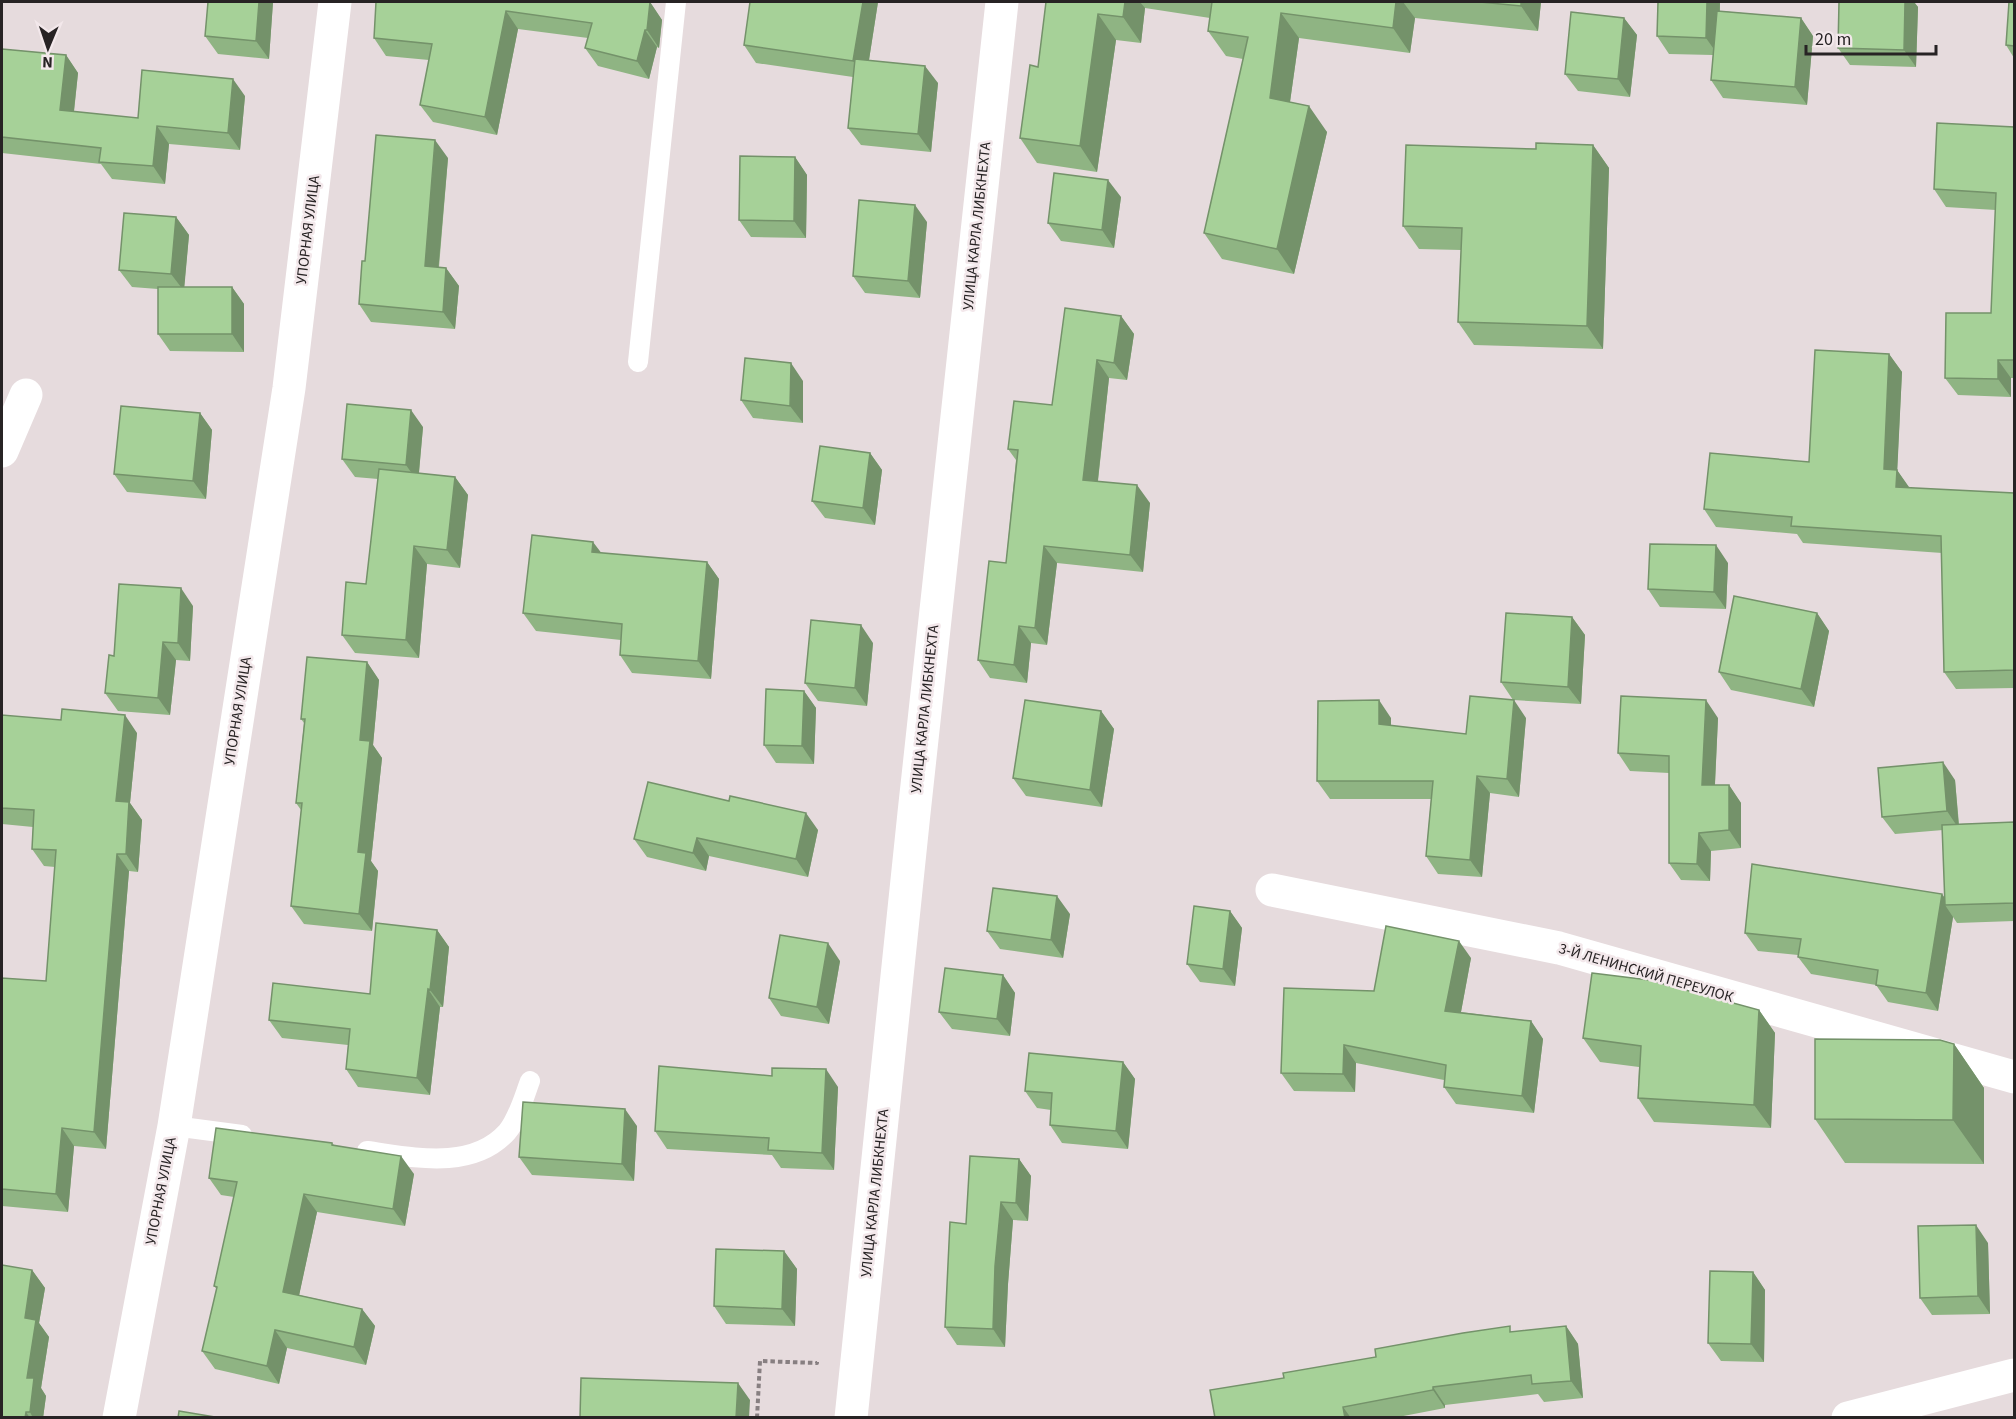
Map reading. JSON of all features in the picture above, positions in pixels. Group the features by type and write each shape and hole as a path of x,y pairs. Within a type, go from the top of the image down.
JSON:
{"street":[{"name":"УПОРНАЯ УЛИЦА","path":"119,1418 174,1126 289,388 334,2"},
{"name":"УЛИЦА КАРЛА ЛИБКНЕХТА","path":"851,1418 1002,2"},
{"path":"2,451 26,395"},
{"name":"3-Й ЛЕНИНСКИЙ ПЕРЕУЛОК","path":"1272,890 1559,948 2014,1077"},
{"path":"1848,1418 2014,1375"}],"lane":[{"path":"638,362 676,2"},
{"path":"351,1149 410,1157 453,1158 488,1148 508,1131 530,1081"},
{"path":"174,1126 256,1137"}],"building":[{"path":"208,2 259,2 256,41 205,36"},
{"path":"376,2 650,2 647,30 645,30 637,61 585,48 592,23 506,11 485,117 420,105 432,44 374,38"},
{"path":"750,2 863,2 853,61 744,45"},
{"path":"1046,2 1125,2 1123,17 1098,14 1080,146 1020,138 1030,65 1038,67"},
{"path":"1212,2 1396,2 1393,28 1281,13 1270,98 1309,106 1277,249 1204,233 1248,37 1208,31"},
{"path":"1480,2 1521,2 1521,6"},
{"path":"1658,2 1707,2 1706,38 1657,36"},
{"path":"1839,2 1905,2 1904,50 1838,48"},
{"path":"2009,2 2014,2 2014,46 2006,45"},
{"path":"1717,11 1801,18 1795,87 1711,80"},
{"path":"1571,12 1624,18 1618,79 1565,74"},
{"path":"2,49 66,55 60,110 138,118 142,70 233,79 228,133 157,126 153,166 99,162 101,148 2,137"},
{"path":"855,59 925,66 918,134 848,128"},
{"path":"1937,123 2014,127 2014,360 1998,360 1998,379 1945,378 1946,313 1991,313 1996,193 1934,189"},
{"path":"376,135 435,140 425,266 446,268 443,312 359,304"},
{"path":"1536,143 1593,145 1587,326 1458,322 1462,228 1403,226 1406,145 1536,149"},
{"path":"740,156 795,157 794,221 739,220"},
{"path":"1054,173 1108,180 1102,230 1048,223"},
{"path":"859,200 915,205 908,281 853,276"},
{"path":"124,213 176,217 171,274 119,270"},
{"path":"158,287 232,287 232,334 158,334"},
{"path":"1065,308 1121,316 1114,363 1097,360 1083,480 1137,485 1130,555 1044,546 1035,628 1019,626 1014,665 978,660 989,561 1006,563 1018,450 1008,449 1014,401 1052,405"},
{"path":"1815,350 1889,354 1884,469 1897,470 1896,487 2014,493 2014,670 1944,672 1941,536 1791,526 1792,517 1704,509 1710,453 1809,462"},
{"path":"745,358 791,363 790,406 741,400"},
{"path":"347,404 411,410 406,465 342,459"},
{"path":"121,406 200,413 193,481 114,474"},
{"path":"820,446 870,453 863,508 812,501"},
{"path":"379,469 455,477 447,550 414,546 406,640 342,635 346,582 366,584"},
{"path":"532,535 593,542 592,552 707,562 698,661 620,655 622,624 523,613"},
{"path":"1650,544 1716,545 1714,592 1648,589"},
{"path":"119,584 181,588 178,643 163,642 158,698 105,693 109,655 114,656"},
{"path":"1734,596 1817,613 1801,689 1719,672"},
{"path":"1506,613 1572,617 1568,687 1501,682"},
{"path":"811,620 861,625 855,688 805,683"},
{"path":"307,657 367,662 360,740 370,741 358,852 366,853 359,914 291,906 302,803 296,803 305,719 301,719"},
{"path":"766,689 804,691 802,746 764,745"},
{"path":"1470,696 1514,700 1507,779 1477,776 1470,860 1426,856 1433,781 1317,781 1318,701 1379,700 1379,724 1466,734"},
{"path":"1621,696 1706,700 1702,785 1729,785 1729,830 1699,833 1697,864 1669,863 1669,756 1618,753"},
{"path":"1025,700 1101,711 1090,790 1013,778"},
{"path":"62,709 125,715 116,801 129,802 126,854 117,854 94,1132 62,1128 56,1194 2,1189 2,978 46,981 56,850 32,849 34,810 2,808 2,715 61,720"},
{"path":"1943,762 1947,811 1882,817 1878,768"},
{"path":"648,782 729,801 730,796 806,813 796,859 697,838 693,853 634,839"},
{"path":"2014,822 2014,903 1945,905 1942,825"},
{"path":"1752,864 1942,894 1926,993 1876,985 1878,970 1798,957 1801,939 1745,933"},
{"path":"993,888 1057,896 1051,940 987,931"},
{"path":"1194,906 1230,911 1223,969 1187,964"},
{"path":"376,923 437,930 417,1078 346,1069 350,1029 269,1020 273,983 370,994"},
{"path":"1386,926 1459,941 1445,1011 1531,1021 1522,1096 1444,1087 1446,1065 1344,1045 1343,1074 1281,1073 1284,988 1374,991"},
{"path":"780,935 828,943 817,1007 769,998"},
{"path":"945,968 1003,975 997,1019 939,1012"},
{"path":"1592,973 1649,980 1759,1010 1754,1105 1638,1098 1641,1046 1583,1038"},
{"path":"1815,1039 1940,1040 1954,1044 1953,1120 1815,1119"},
{"path":"1029,1053 1123,1062 1116,1131 1050,1125 1052,1093 1025,1091"},
{"path":"659,1066 772,1076 772,1068 826,1069 822,1153 768,1150 769,1138 655,1131"},
{"path":"523,1102 625,1109 622,1164 519,1157"},
{"path":"216,1128 332,1143 332,1145 401,1156 393,1209 304,1194 283,1292 362,1309 354,1347 275,1330 267,1366 202,1351 237,1182 209,1178"},
{"path":"970,1156 1019,1159 1016,1203 1001,1202 995,1266 993,1329 945,1327 950,1222 966,1224"},
{"path":"1976,1225 1978,1296 1920,1298 1918,1226"},
{"path":"716,1249 784,1251 782,1309 714,1306"},
{"path":"2,1265 32,1270 25,1318 36,1320 27,1378 34,1378 30,1412 26,1412 25,1418 2,1418"},
{"path":"1710,1271 1753,1272 1751,1344 1708,1343"},
{"path":"1510,1326 1510,1332 1566,1326 1571,1381 1532,1384 1531,1375 1433,1387 1433,1390 1343,1407 1345,1418 1215,1418 1210,1390 1284,1378 1283,1373 1376,1357 1375,1349"},
{"path":"581,1378 738,1383 736,1418 580,1418"},
{"path":"179,1411 221,1418 178,1418"}]}
